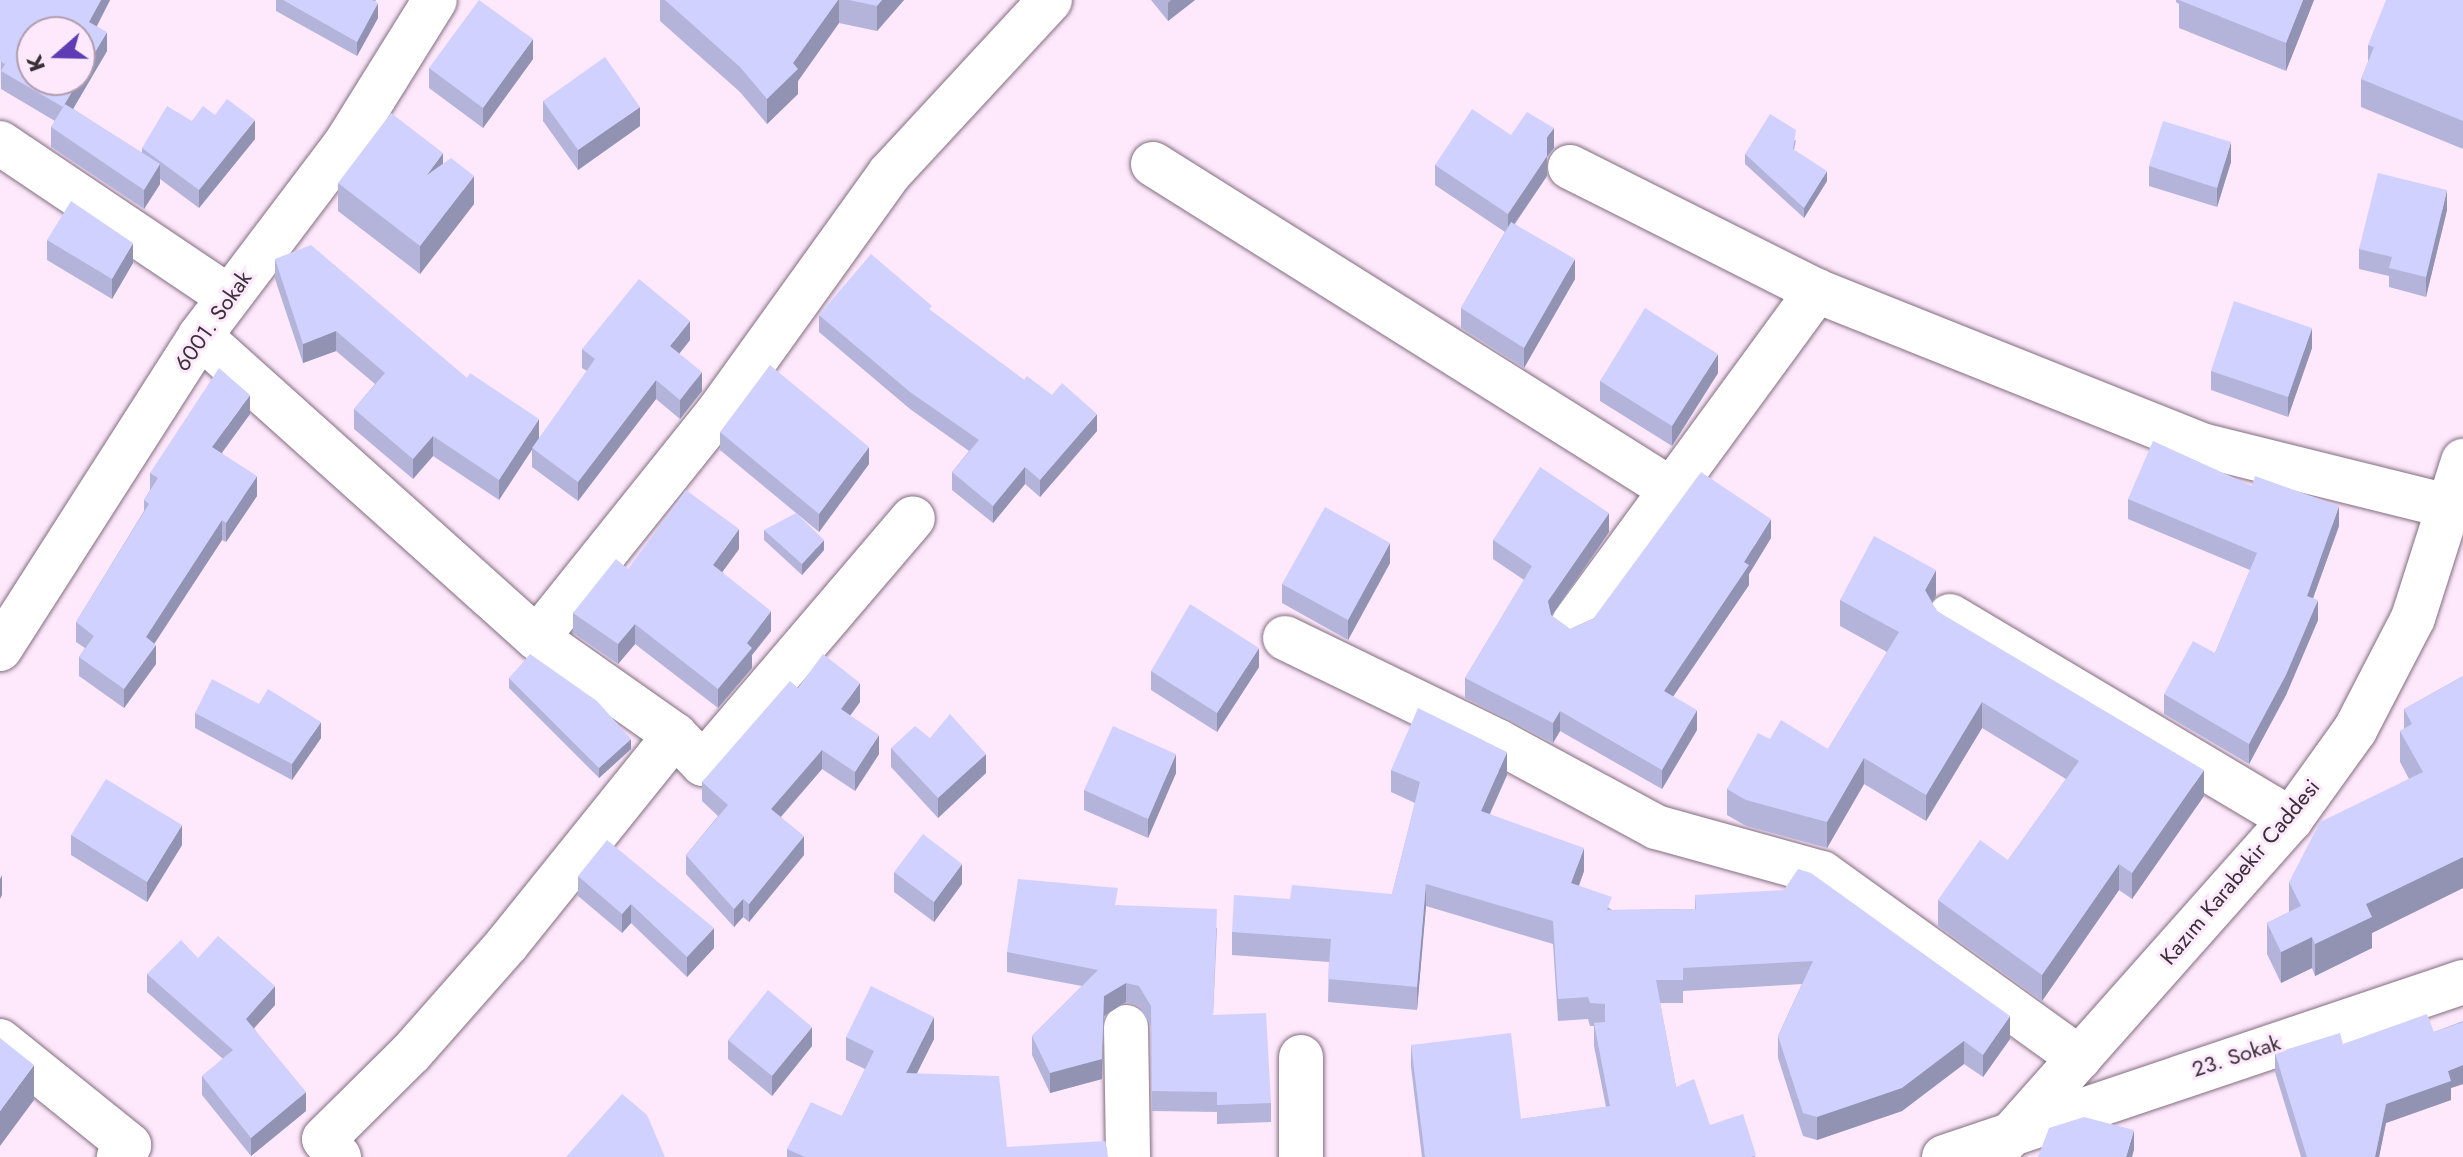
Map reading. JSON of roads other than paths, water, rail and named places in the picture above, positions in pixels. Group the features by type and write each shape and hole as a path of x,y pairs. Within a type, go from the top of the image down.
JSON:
{"street":[{"name":"6001. Sokak","path":"0,649 200,336 346,143 435,0"},
{"path":"537,638 721,408 889,174 1050,0"},
{"path":"0,143 228,296"},
{"path":"1153,164 1672,490"},
{"path":"1570,167 1817,291 2205,446 2448,506"},
{"path":"1573,624 1817,291"},
{"path":"200,336 537,638 675,735 703,764 913,518"},
{"name":"Kazım Karabekir Caddesi","path":"2000,1144 2291,819 2355,730 2391,667 2463,461"},
{"path":"1950,616 2291,819"},
{"path":"1285,638 1499,742 1656,827 1822,873 2079,1058"},
{"path":"323,1151 507,944 675,735"},
{"name":"23. Sokak","path":"1944,1157 2000,1144 2463,982"},
{"path":"1126,1027 1128,1157"},
{"path":"0,1041 129,1153"},
{"path":"1301,1057 1301,1157"}]}
